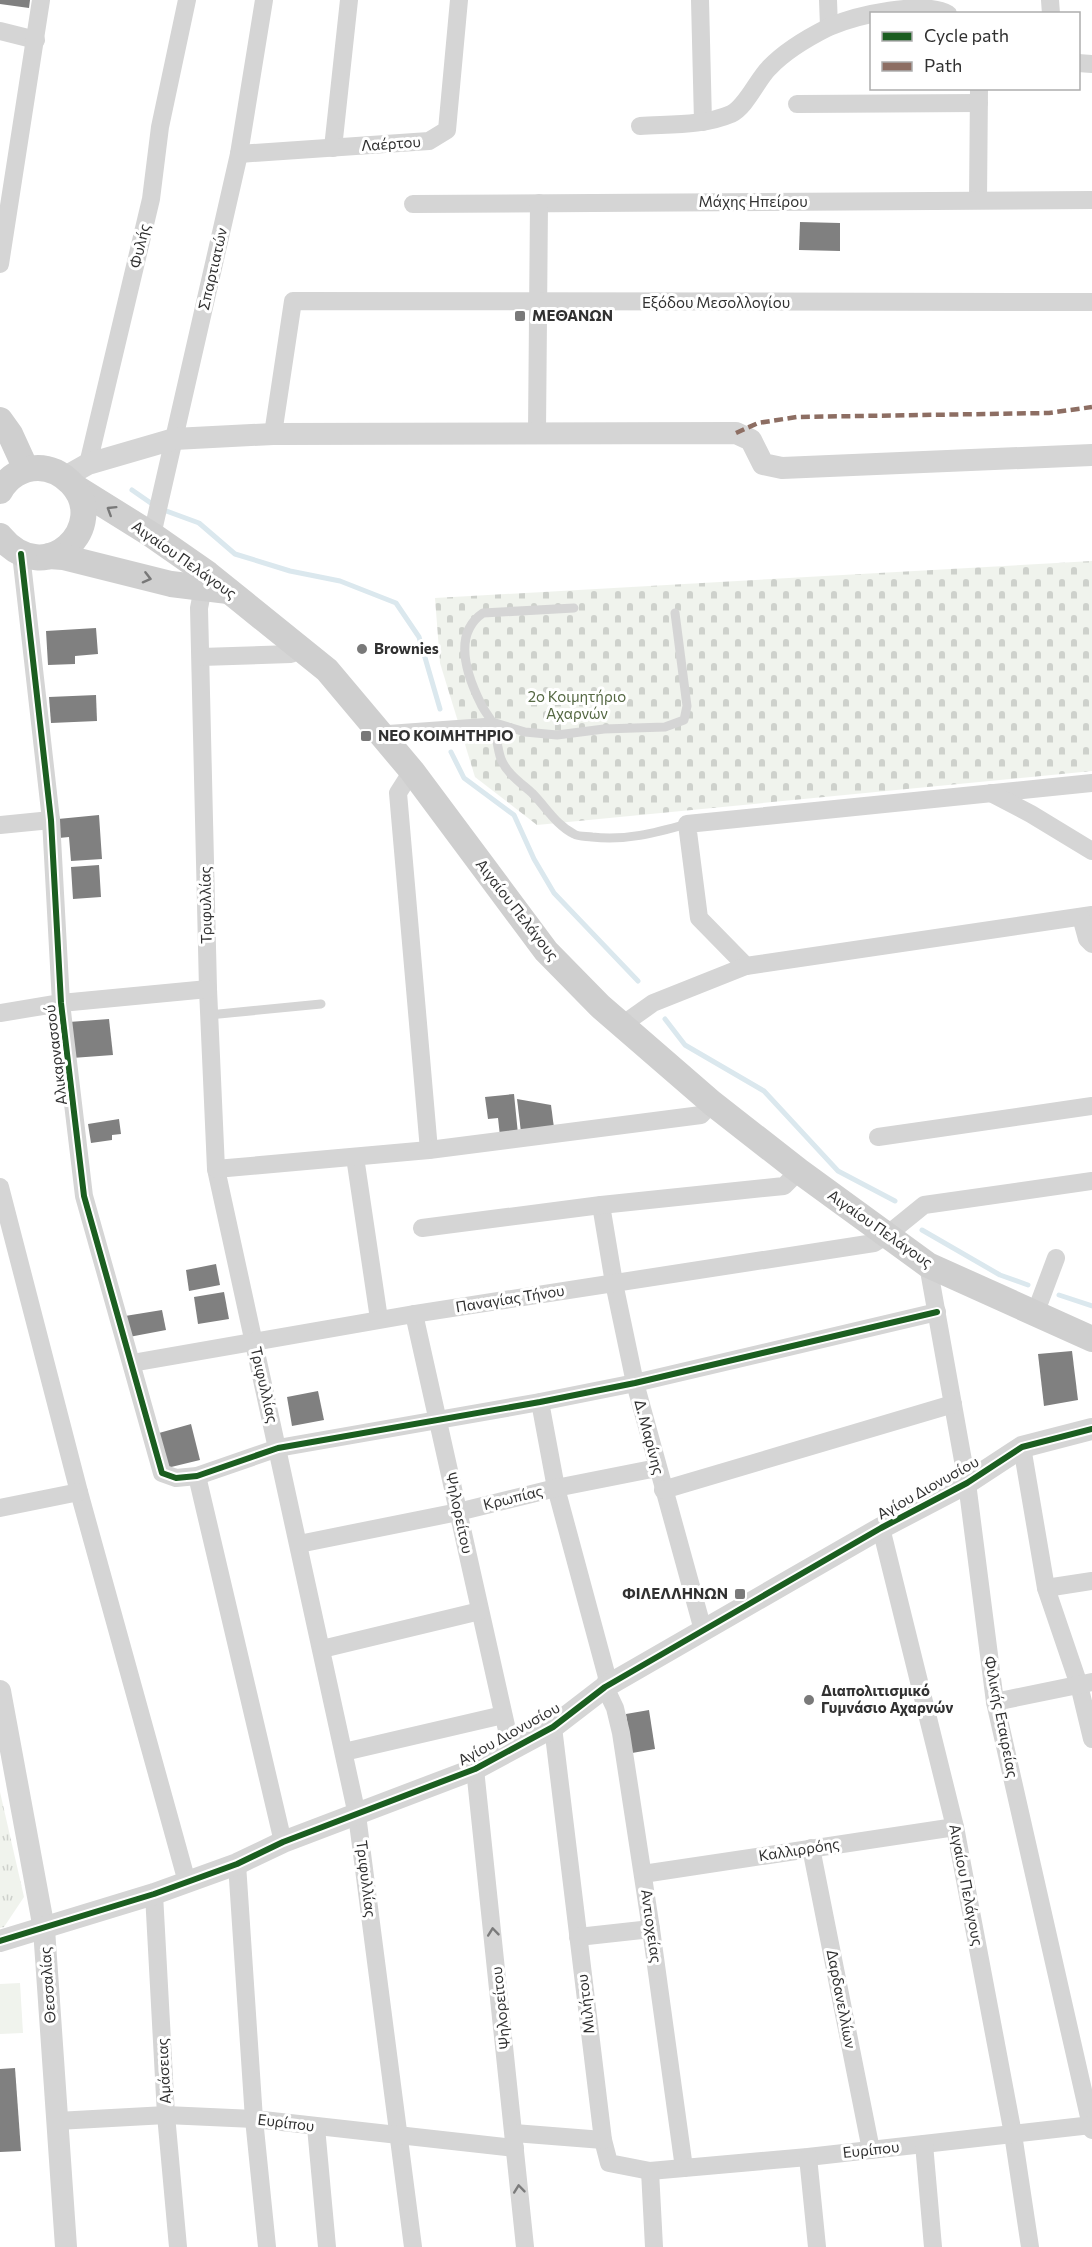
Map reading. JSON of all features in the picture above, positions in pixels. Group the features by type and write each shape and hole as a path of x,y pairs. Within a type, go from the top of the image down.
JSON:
{"main road":[{"path":"0,420 10,434 26,469 14,475 0,491"},
{"name":"Αιγαίου Πελάγους","path":"26,469 53,470 152,535 228,591 327,670 412,771 546,951 600,1006 712,1102 799,1171 928,1265 1092,1338"},
{"path":"7,546 35,558 63,551 73,541 81,528 83,514 82,502 70,482"},
{"path":"49,556 63,557 171,584 228,591"}],"street":[{"path":"0,264 41,0"},
{"name":"Φυλής","path":"88,464 151,199 160,127 187,0"},
{"name":"Σπαρτιατών","path":"152,535 239,154 264,0"},
{"path":"333,147 349,0"},
{"name":"Λαέρτου","path":"239,154 429,141 447,130 459,0"},
{"path":"700,0 703,122"},
{"path":"828,0 829,27"},
{"path":"872,12 910,4 945,8"},
{"path":"640,126 703,122 733,113 768,68 791,50 829,27 870,13"},
{"path":"0,31 36,40"},
{"path":"797,104 979,96 978,200"},
{"name":"Μάχης Ηπείρου","path":"413,204 1092,200"},
{"path":"537,432 539,203"},
{"name":"Εξόδου Μεσολλογίου","path":"273,434 293,301 1092,302"},
{"path":"70,482 88,464 174,439 273,434 736,433 751,440 763,464 782,468 1092,455"},
{"name":"Αλικαρνασσού","path":"7,546 51,820 61,1004 84,1196 162,1473 176,1478 197,1476"},
{"name":"Τριφυλλίας","path":"203,588 200,608 208,989 216,1169 357,1815 413,2247"},
{"path":"201,657 291,654 298,646"},
{"path":"412,771 398,793 429,1150"},
{"path":"746,966 699,918 687,824 1092,783"},
{"path":"991,793 1030,813 1092,851"},
{"path":"0,825 51,820"},
{"path":"622,1024 653,1003 746,966 1086,916 1087,939 1092,944"},
{"path":"0,1012 208,989"},
{"path":"216,1169 429,1150 701,1115 712,1102"},
{"path":"879,1137 1092,1106"},
{"path":"355,1157 379,1319"},
{"path":"422,1228 601,1205 784,1186 799,1171"},
{"name":"Παναγίας Τήνου","path":"132,1363 379,1319 874,1243 924,1205 1092,1181"},
{"path":"0,1187 79,1492 187,1881"},
{"name":"Δ. Μαρίνης","path":"601,1205 614,1283 635,1383 703,1630"},
{"path":"1035,1314 1056,1258"},
{"name":"Φιλικής Εταιρείας","path":"928,1265 967,1483 995,1702 1092,2128"},
{"path":"283,1842 197,1476 278,1448 635,1383 937,1312"},
{"name":"Ψηλορείτου","path":"414,1314 511,1748"},
{"name":"Αντιοχείας","path":"540,1402 556,1488 607,1677 605,1687 615,1708 621,1733 684,2168"},
{"path":"663,1490 953,1404"},
{"name":"Αγίου Διονυσίου","path":"0,1941 154,1894 237,1864 283,1842 475,1769 553,1727 605,1687 881,1528 967,1483 1022,1447 1092,1429"},
{"path":"1022,1447 1046,1588 1086,1683 1092,1739"},
{"name":"Κρωπίας","path":"299,1544 657,1468"},
{"path":"0,1508 79,1492"},
{"name":"Αιγαίου Πελάγους","path":"881,1528 955,1827 1013,2134 1030,2247"},
{"path":"1046,1588 1092,1581"},
{"path":"322,1649 480,1611"},
{"path":"995,1702 1086,1683"},
{"name":"Θεσσαλίας","path":"0,1690 44,1929 66,2247"},
{"path":"344,1752 503,1714"},
{"name":"Μιλήτου","path":"553,1727 603,2140 609,2163 650,2170"},
{"name":"Ψηλορείτου","path":"475,1769 525,2247"},
{"name":"Καλλιρρόης","path":"643,1874 955,1827"},
{"name":"Δαρδανελλίων","path":"811,1848 871,2150"},
{"path":"237,1864 254,2119 267,2247"},
{"name":"Αμάσειας","path":"154,1894 166,2115 178,2247"},
{"path":"578,1937 651,1929"},
{"name":"Ευρίπου","path":"57,2121 166,2115 254,2119 316,2127 514,2141 603,2140"},
{"path":"316,2127 327,2247"},
{"name":"Ευρίπου","path":"650,2170 808,2157 1013,2134 1092,2128"},
{"path":"924,2144 933,2247"},
{"path":"808,2157 817,2247"},
{"path":"650,2170 654,2247"}],"lane":[{"path":"574,608 537,608 483,613 474,619 466,633 465,657 468,673 482,706 492,722 502,761 516,780 532,793 557,822 576,835 606,839 646,836 687,824"},
{"path":"379,730 492,722 525,732 557,735 604,729 665,727 684,720 687,706 675,613"},
{"path":"209,1015 321,1004"}],"green space":[{"name":"2ο Κοιμητήριο Αχαρνών","path":"1092,561 1092,771 537,825 475,777 440,663 435,598"},
{"path":"0,1792 24,1897 4,1927 0,1928"},
{"path":"20,1983 23,2033 0,2034 0,1984"}],"building":[{"path":"0,0 30,0 29,8 0,4"},
{"path":"800,222 840,223 840,251 799,250"},
{"path":"96,628 98,654 75,656 75,664 48,665 46,631"},
{"path":"96,695 97,721 51,723 49,697"},
{"path":"99,815 102,859 71,861 69,837 59,838 58,819"},
{"path":"99,865 101,897 73,899 71,867"},
{"path":"109,1019 113,1055 72,1058 69,1022"},
{"path":"514,1094 518,1134 500,1136 498,1118 488,1119 485,1097"},
{"path":"517,1099 551,1105 554,1128 521,1132"},
{"path":"119,1119 121,1134 112,1135 112,1140 91,1143 88,1124"},
{"path":"216,1264 220,1285 189,1291 186,1270"},
{"path":"224,1292 229,1319 198,1324 194,1297"},
{"path":"162,1310 166,1330 129,1337 125,1316"},
{"path":"1072,1351 1078,1400 1044,1406 1038,1354"},
{"path":"318,1391 324,1420 292,1426 287,1397"},
{"path":"191,1424 200,1460 167,1468 159,1433"},
{"path":"649,1710 655,1749 632,1753 626,1714"},
{"path":"15,2068 21,2151 0,2152 0,2069"}],"waterway":[{"path":"132,490 158,508 199,523 235,554 290,571 340,581 396,603 419,637 440,709"},
{"path":"451,752 464,778 514,815 534,859 554,893 638,981"},
{"path":"665,1019 685,1045 764,1091 838,1171 895,1201"},
{"path":"922,1230 1000,1275 1028,1285"},
{"path":"1059,1295 1092,1306"}],"marked path":[{"path":"736,433 758,423 797,417 1049,413 1092,407"}],"cycle path":[{"path":"21,554 51,820 61,1003 84,1196 162,1473 176,1478 197,1476 278,1448 635,1383 937,1312"},
{"path":"0,1941 154,1894 237,1864 283,1842 475,1769 553,1727 605,1687 881,1528 967,1483 1022,1447 1092,1429"}],"place":[{"name":"ΜΕΘΑΝΩΝ","path":"520,316"},
{"name":"Brownies","path":"362,649"},
{"name":"ΝΕΟ ΚΟΙΜΗΤΗΡΙΟ","path":"366,736"},
{"name":"ΦΙΛΕΛΛΗΝΩΝ","path":"740,1594"},
{"name":"Διαπολιτισμικό Γυμνάσιο Αχαρνών","path":"809,1700"}]}
